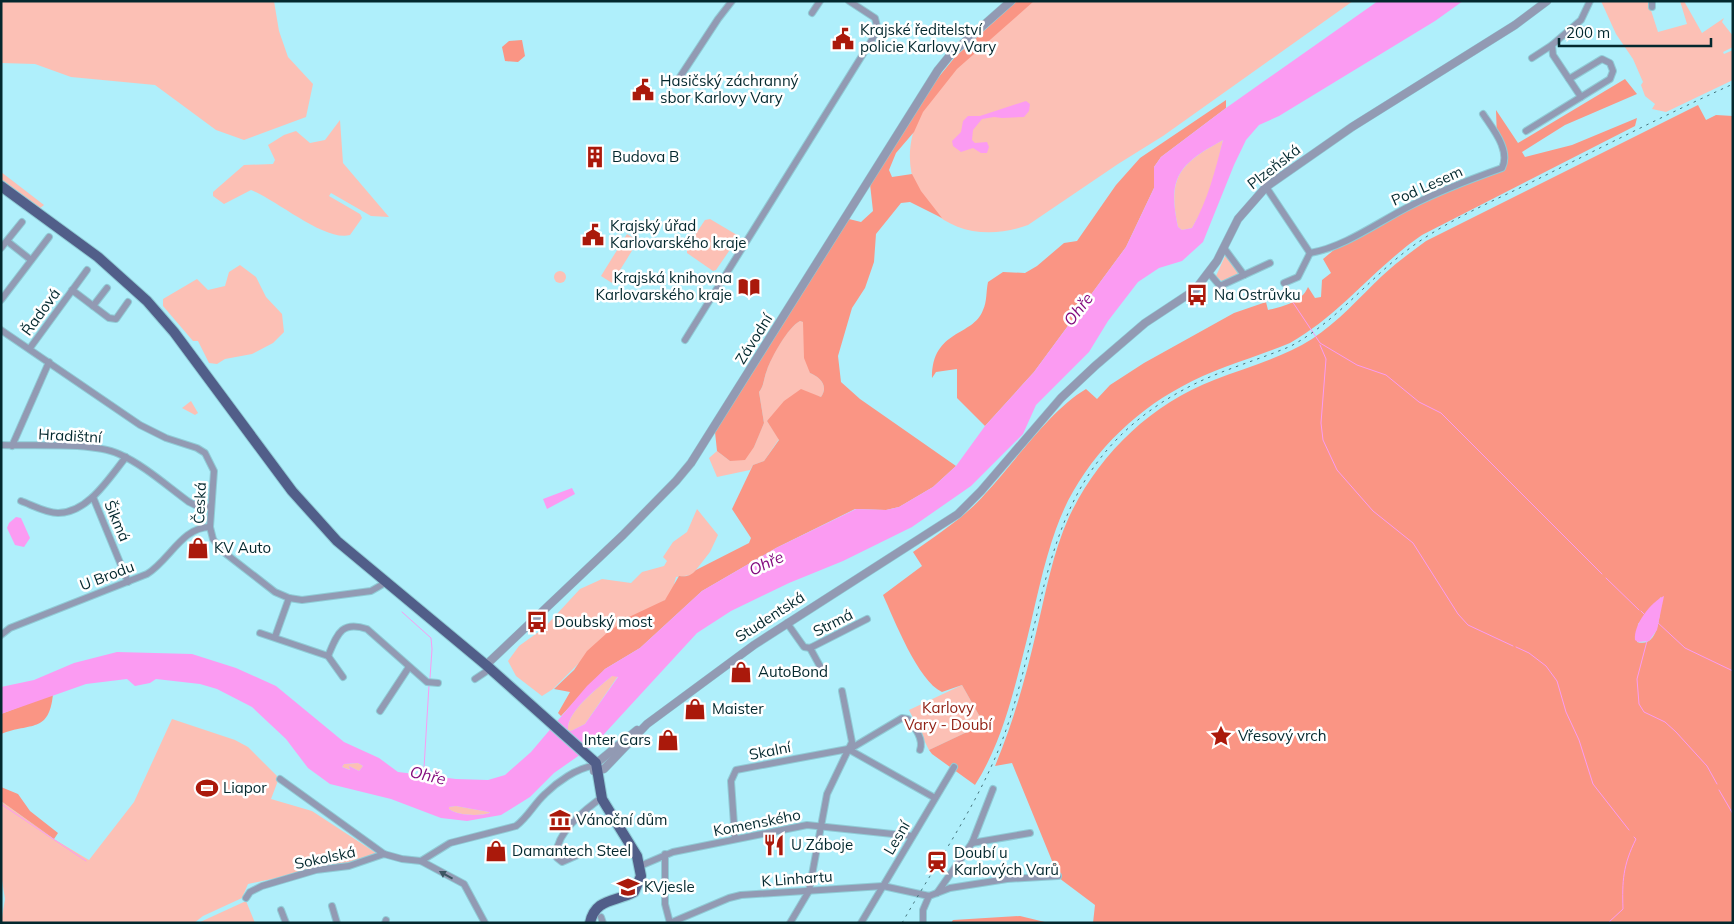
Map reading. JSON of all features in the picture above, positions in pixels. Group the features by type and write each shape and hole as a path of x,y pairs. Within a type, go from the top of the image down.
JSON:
{"main road":[{"path":"1,186 98,257 138,292 174,332 307,509 342,546 488,667 595,765 600,783 600,800"},
{"path":"590,923 592,915 600,905 634,892 640,882 639,865 630,843 600,800 595,765"}],"street":[{"path":"676,83 732,1"},
{"path":"812,13 820,1"},
{"path":"685,340 878,30 875,18 849,1"},
{"name":"Závodní","path":"488,667 676,481 691,463 938,70 951,54 1011,1"},
{"name":"Plzeňská","path":"1061,398 1145,323 1191,294 1209,273 1238,219 1266,187 1352,127 1515,25 1546,1"},
{"path":"1532,58 1552,46 1581,20 1590,1"},
{"path":"1552,46 1553,56 1581,97"},
{"path":"1526,131 1610,79 1613,72 1610,63 1602,59 1569,79"},
{"name":"Pod Lesem","path":"1310,253 1326,250 1412,205 1460,183 1502,168 1504,158 1500,140 1483,114"},
{"path":"1266,187 1310,253 1298,276 1284,283"},
{"path":"1,248 22,222"},
{"path":"1,300 48,237"},
{"path":"7,241 31,260"},
{"path":"1224,248 1244,275"},
{"path":"1209,273 1220,286 1270,262"},
{"name":"Řadová","path":"30,348 88,270"},
{"path":"93,306 107,288"},
{"name":"Řadová","path":"72,290 109,318 116,319 128,302"},
{"name":"Česká","path":"1,330 140,424 166,438 197,448 205,453 214,471 210,527 213,539 221,550 275,592 289,598 302,600 371,591 385,583"},
{"path":"12,446 49,362"},
{"name":"Studentská","path":"595,765 640,727 647,724 754,644 958,514 981,492 1061,398"},
{"name":"Hradištní","path":"1,445 94,448 113,452 126,457 189,502 195,505 211,507"},
{"name":"Šikmá","path":"21,501 58,513 88,502 126,457"},
{"name":"Šikmá","path":"93,498 128,582"},
{"name":"U Brodu","path":"1,635 10,628 128,582 157,568 192,530 210,527"},
{"path":"275,637 289,598"},
{"name":"Strmá","path":"788,622 804,647 810,648 867,619"},
{"path":"328,656 340,631 350,626 359,626 368,630 429,682 438,683"},
{"path":"260,633 328,656 343,677"},
{"name":"Strmá","path":"810,648 821,668"},
{"path":"380,711 409,666"},
{"path":"475,679 488,667"},
{"path":"790,923 810,891 820,825 827,794 852,742 842,691"},
{"path":"848,749 902,718 908,719 916,731 922,744 920,750"},
{"path":"848,749 935,798"},
{"name":"Skalní","path":"735,839 731,781 736,770 848,749"},
{"path":"421,861 450,844 516,826 524,820 545,794 581,769 595,765"},
{"name":"Lesní","path":"861,923 954,766"},
{"name":"Sokolská","path":"280,779 384,854 402,859 421,861 464,884 485,923"},
{"path":"923,923 923,910 932,895 972,843 994,790"},
{"path":"580,854 562,862 557,858 555,850 560,839 582,814 600,800"},
{"name":"Komenského","path":"639,865 665,854 806,825 912,836"},
{"path":"972,843 1030,833"},
{"name":"Sokolská","path":"246,898 250,892 262,886 316,870 349,866 384,854"},
{"path":"665,854 665,904 670,923"},
{"name":"K Linhartu","path":"670,923 729,898 883,886 932,895 950,888 1006,879 1058,876"},
{"path":"332,906 337,923"},
{"path":"281,910 286,923"}],"green space":[{"path":"1,1 274,1 279,31 288,57 313,84 306,117 244,140 216,130 155,85 71,77 35,64 1,63"},
{"path":"1033,1 1353,1 1163,136 1028,225 999,232 972,231 948,222 930,208 917,189 910,165 912,139 922,110 949,77 996,32"},
{"path":"1601,1 1648,1 1658,32 1687,24 1680,1 1684,1 1702,33 1724,18 1722,22 1733,36 1733,47 1723,52 1724,54 1733,50 1733,80 1666,112 1652,109 1655,104 1645,96 1641,85 1643,82 1633,59 1616,34"},
{"path":"340,120 343,163 389,217 371,216 331,193 329,196 360,214 362,218 350,235 340,235 328,232 301,219 251,190 224,204 213,196 213,192 244,165 273,164 275,160 268,145 284,135 296,131 310,143 325,140"},
{"path":"1223,140 1214,179 1202,210 1192,228 1182,230 1178,227 1174,195 1180,173 1196,157"},
{"path":"1,172 44,205 39,209 1,181"},
{"path":"710,219 737,235 738,238 716,270 713,271 687,253 687,247 705,220"},
{"path":"627,234 638,241 612,283 601,276"},
{"path":"1226,254 1239,271 1237,276 1224,283 1216,276"},
{"path":"240,265 256,277 266,297 282,314 284,332 273,343 252,354 225,359 217,364 209,363 198,341 193,341 163,306 163,299 197,279 208,290 225,286 229,272"},
{"path":"558,271 562,271 566,277 562,283 558,283 554,279 554,275"},
{"path":"800,321 804,322 810,373 817,377 824,386 821,397 807,393 767,421 779,439 764,461 753,465 750,470 717,477 709,458 717,451 730,461 754,447 764,423 759,392 780,343 790,329"},
{"path":"191,401 198,413 195,415 182,408"},
{"path":"697,509 718,535 710,552 692,575 676,577 672,592 665,600 580,662 553,689 542,696 516,676 508,661 519,646 544,628 580,589 602,579 631,583 642,572 664,566 667,561 663,557 673,542 687,532"},
{"path":"612,676 618,676 585,724 571,731 568,730 572,716 578,708"},
{"name":"Karlovy Vary - Doubí","path":"962,685 984,724 929,750 909,710"},
{"path":"172,719 235,740 248,747 279,778 271,799 312,811 376,853 367,859 248,884 242,898 203,916 194,923 1,923 5,899 1,874 1,801 54,839 89,860 134,802"},
{"path":"358,763 363,766 359,771 349,766 351,770 342,767 344,764"},
{"path":"456,806 490,813 469,815 449,809 449,807"},
{"path":"246,901 255,923 198,923"}],"shaded area":[{"path":"1017,1 1034,1 957,69 923,112 914,132 896,153 889,170 892,177 912,174 921,191 942,218 910,202 901,203 876,234 874,262 865,288 852,308 838,356 841,382 860,399 956,466 933,487 899,507 886,510 855,509 776,548 702,591 640,648 605,669 561,716 558,713 570,692 554,689 574,670 587,651 629,617 665,600 679,576 690,575 696,570 749,543 751,538 732,509 753,465 764,461 779,440 767,421 784,401 801,389 821,397 824,389 822,382 810,373 804,358 803,322 800,321 795,324 790,330 780,343 769,365 759,392 764,423 754,447 745,460 730,461 717,451 715,432 849,219 861,222 873,211 870,184 933,84 955,57"},
{"path":"522,40 525,56 518,62 505,61 502,47 509,41"},
{"path":"1625,79 1637,94 1565,125 1522,152 1525,157 1572,145 1637,118 1635,126 1422,235 1389,261 1308,332 1290,343 1194,380 1160,399 1122,429 1090,466 1065,507 1047,556 1007,715 993,751 975,785 932,754 929,750 984,724 962,685 942,692 924,676 900,633 883,595 922,566 913,552 969,510 1046,423 1086,389 1097,399 1110,385 1144,363 1234,313 1266,302 1268,310 1285,305 1296,300 1308,287 1315,298 1321,297 1322,280 1331,273 1323,259 1335,249 1439,196 1504,170 1497,139 1496,110 1518,143"},
{"path":"1226,100 1226,108 1161,157 1154,167 1154,188 1126,247 1034,372 985,426 957,398 957,369 936,372 932,378 934,362 939,350 946,342 978,319 985,304 988,282 1003,272 1025,273 1037,266 1064,243 1077,241 1116,185 1140,158"},
{"path":"1698,105 1706,120 1716,115 1733,116 1733,923 1093,923 1095,905 1059,878 1012,763 995,766 1019,698 1054,558 1069,517 1095,473 1129,434 1148,418 1191,390 1277,357 1312,339 1340,317 1387,271 1426,241","holes":["1661,597 1659,619 1654,635 1645,643 1637,642 1638,624"]},
{"path":"53,694 51,707 43,721 30,727 1,734 1,714"},
{"path":"1,787 18,794 30,811 58,833 54,839 1,801"},
{"path":"1020,916 1049,923 951,923 953,920"}],"water":[{"name":"Ohře","path":"1378,1 1463,1 1435,21 1279,116 1259,125 1246,140 1234,165 1203,242 1182,261 1159,268 1138,282 1108,321 1089,352 1036,405 1023,434 971,486 912,527 843,561 789,583 731,611 697,633 594,745 554,773 530,797 501,815 467,821 441,818 391,799 330,784 308,768 286,739 252,707 217,689 200,684 156,679 150,683 135,686 127,679 86,684 1,714 1,687 34,680 74,663 117,652 192,654 236,668 276,686 344,742 379,758 398,772 456,779 488,780 505,775 531,752 587,686 605,669 640,648 702,591 776,548 856,509 886,510 899,507 933,487 956,466 985,426 1034,372 1126,247 1154,188 1154,167 1161,157 1226,108","holes":["1223,140 1214,174 1202,207 1192,228 1182,230 1178,227 1175,210 1174,196 1176,184 1180,174 1187,165","612,676 618,677 585,724 571,731 568,730 572,716 592,693","358,763 363,766 359,771 349,766 350,770 342,767 344,764","456,806 490,813 481,815 463,814 453,811 449,807"]},
{"path":"1026,101 1030,104 1029,111 1024,117 982,119 973,130 972,140 975,143 987,142 989,147 987,153 981,153 973,148 961,152 953,146 952,141 961,132 963,121 968,116 980,116"},
{"path":"572,488 575,494 547,509 543,499"},
{"path":"16,517 21,518 30,538 24,547 15,545 7,528 9,523"},
{"path":"1664,596 1657,630 1649,641 1638,642 1635,640 1635,634 1640,621 1654,603"}],"waterway":[{"path":"1292,301 1320,343 1357,365 1386,375 1419,402 1441,413 1602,574"},
{"path":"1320,345 1326,359 1321,423 1323,440 1337,470 1373,511 1413,543 1458,614 1468,625 1513,646"},
{"path":"1606,578 1639,610"},
{"path":"1641,611 1645,615"},
{"path":"402,612 431,638 430,678"},
{"path":"1657,622 1685,648 1733,671"},
{"path":"1647,641 1637,679 1639,704 1644,712 1665,722 1676,732 1707,766 1717,784"},
{"path":"1516,647 1529,653 1546,666 1557,681 1566,712 1579,740 1593,784 1629,830"},
{"name":"Ohře","path":"427,775 424,768 429,685"},
{"path":"1719,790 1733,814"},
{"path":"1,804 86,861"},
{"path":"1608,923 1623,909 1624,873 1628,857 1636,839 1634,837"}],"railway":[{"path":"902,923 959,829 996,756 1021,680 1044,585 1058,539 1076,497 1101,457 1136,422 1183,390 1196,383 1291,346 1309,335 1343,308 1406,251 1451,222 1733,84"}],"place":[{"name":"Krajské ředitelství policie Karlovy Vary","path":"843,39"},
{"name":"Hasičský záchranný sbor Karlovy Vary","path":"643,90"},
{"name":"Budova B","path":"595,157"},
{"name":"Krajský úřad Karlovarského kraje","path":"593,235"},
{"name":"Krajská knihovna Karlovarského kraje","path":"749,287"},
{"name":"Na Ostrůvku","path":"1197,295"},
{"name":"KV Auto","path":"198,548"},
{"name":"Doubský most","path":"537,622"},
{"name":"AutoBond","path":"741,672"},
{"name":"Maister","path":"695,709"},
{"name":"Vřesový vrch","path":"1221,736"},
{"name":"Inter Cars","path":"668,740"},
{"name":"Liapor","path":"207,788"},
{"name":"Vánoční dům","path":"560,820"},
{"name":"U Záboje","path":"774,845"},
{"name":"Damantech Steel","path":"496,851"},
{"name":"Doubí u Karlových Varů","path":"937,862"},
{"name":"KVjesle","path":"628,887"}]}
